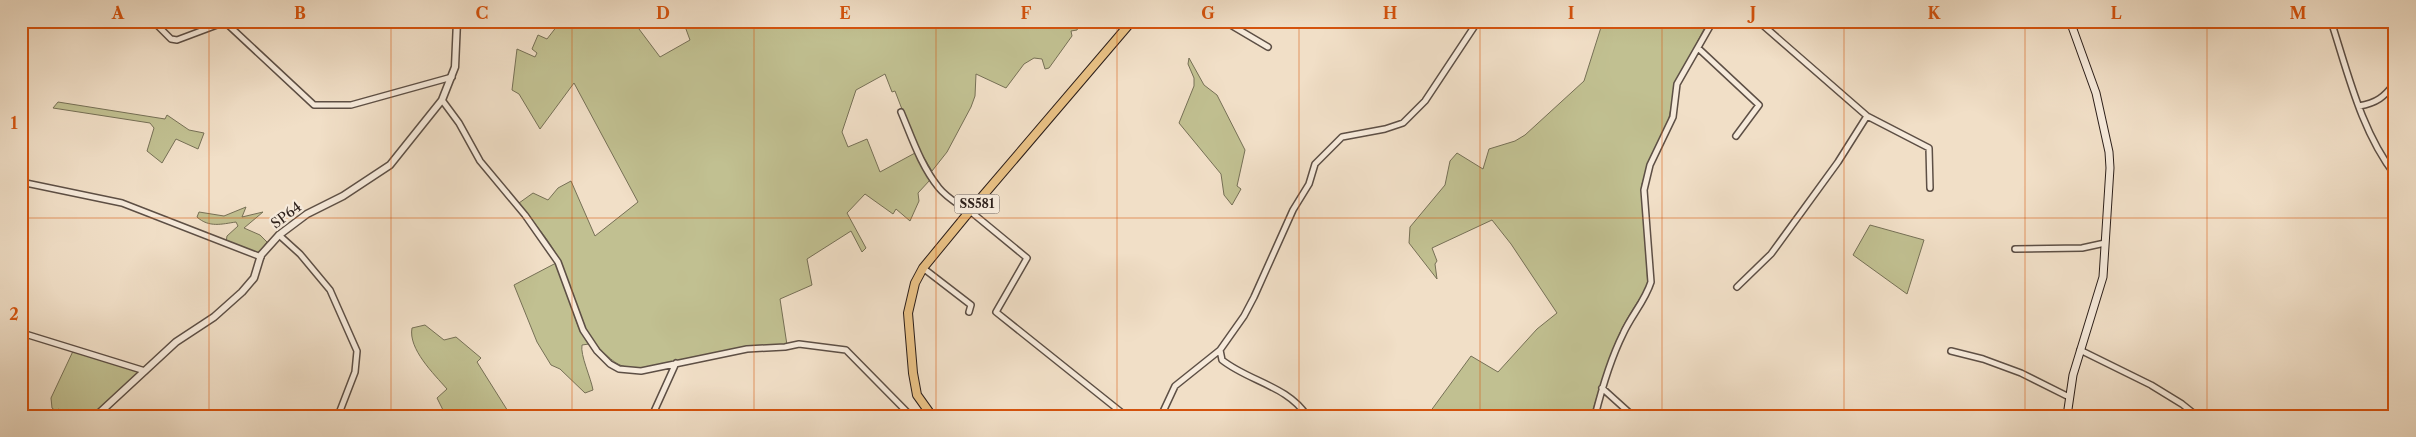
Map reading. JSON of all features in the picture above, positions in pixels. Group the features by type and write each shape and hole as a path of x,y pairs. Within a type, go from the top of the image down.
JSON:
{"main road":[{"name":"SS581","path":"932,416 917,396 908,323 911,293 923,268 1132,21"},
{"path":"2067,416 2069,397 2080,350 2100,288 2110,168 2091,77 2070,21"}],"street":[{"path":"152,21 171,39 177,40 213,24 225,22 314,105 350,105 452,77"},
{"name":"SP64","path":"96,416 176,342 214,317 242,292 254,278 261,257 279,235 307,214 343,196 385,170 442,100 452,77 457,21"},
{"path":"1224,21 1268,47"},
{"path":"1161,416 1175,386 1220,350 1244,316 1293,210 1309,184 1314,164 1342,137 1385,129 1403,123 1425,101 1478,21"},
{"path":"1594,416 1602,388 1622,335 1648,291 1651,282 1644,190 1650,165 1673,117 1677,84 1713,21"},
{"path":"1758,21 1867,116 1929,148 1930,188"},
{"path":"2330,21 2360,106 2377,146 2395,175"},
{"path":"1698,48 1759,105 1736,136"},
{"path":"2360,106 2373,104 2382,99 2395,83"},
{"path":"442,100 459,123 480,161 525,215 558,262 583,330 597,351 619,369 641,371 747,349 785,348 799,344 846,350 912,416"},
{"path":"901,112 916,148 942,192 1027,258 996,312 1126,416"},
{"path":"1737,287 1771,254 1838,162 1867,116"},
{"path":"21,182 122,203 261,257"},
{"path":"279,235 300,254 330,290 356,351 358,358 355,372 338,416"},
{"path":"2015,249 2075,248 2105,243"},
{"path":"923,268 971,305 969,312"},
{"path":"22,333 145,371"},
{"path":"1220,350 1222,360 1232,368 1271,385 1302,408 1307,416"},
{"path":"2080,350 2151,385 2182,404 2197,416"},
{"path":"1951,351 1983,359 2021,373 2069,397"},
{"path":"652,416 676,363"},
{"path":"1602,388 1632,416"}],"shaded area":[{"path":"561,21 633,21 660,57 690,40 683,21 1081,21 1077,30 1071,31 1072,36 1049,68 1045,69 1042,59 1034,58 1024,64 1006,88 976,74 975,96 971,107 947,152 932,171 915,143 895,91 892,92 885,74 856,90 842,132 848,147 867,139 880,172 915,153 930,180 918,193 919,201 910,221 896,209 893,214 865,194 847,213 866,248 862,252 851,231 807,259 812,285 780,299 787,345 749,346 643,368 625,367 617,363 593,341 580,319 559,260 546,238 519,203 533,193 548,200 558,188 571,181 595,236 638,202 574,83 540,129 519,94 512,90 517,49 535,57 537,53 532,49 538,35 547,39"},
{"path":"1603,21 1708,21 1676,84 1667,127 1651,156 1642,184 1648,288 1620,333 1607,365 1591,416 1427,416 1471,356 1498,372 1537,329 1557,313 1511,244 1492,220 1432,248 1437,261 1435,264 1437,279 1409,243 1410,227 1445,185 1450,161 1457,153 1483,169 1489,149 1515,141 1525,135 1584,81"},
{"path":"1189,58 1204,85 1217,95 1245,150 1237,186 1241,189 1232,205 1224,195 1221,174 1179,123 1194,86 1194,78 1188,64"},
{"path":"58,102 165,119 167,115 189,130 204,133 198,149 176,139 162,163 147,151 154,128 150,123 53,108"},
{"path":"246,207 242,217 263,212 244,228 260,235 267,242 258,254 226,242 227,236 238,226 236,222 211,224 197,217 199,212 224,216"},
{"path":"1870,225 1924,240 1907,294 1853,255"},
{"path":"556,263 559,267 578,326 589,344 582,345 582,349 593,390 585,393 560,369 551,365 537,342 514,285"},
{"path":"425,325 444,340 456,337 481,358 477,362 511,416 446,416 437,398 447,389 423,361 412,336 412,328"},
{"path":"74,349 142,371 93,416 70,416 58,409 57,412 52,408 51,398"}]}
